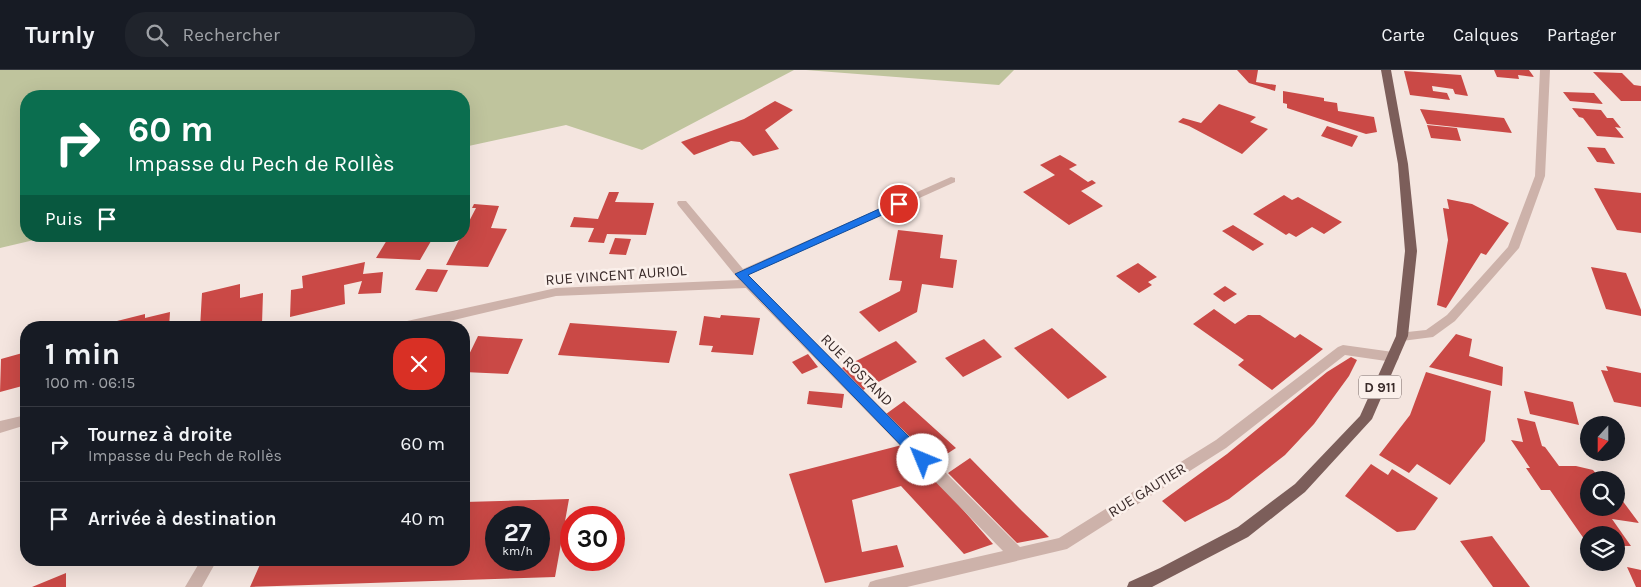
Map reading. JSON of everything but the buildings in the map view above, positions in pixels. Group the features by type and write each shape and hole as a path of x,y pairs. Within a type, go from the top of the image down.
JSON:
{"main road":[{"name":"D 911","path":"1135,587 1166,573 1243,532 1300,488 1365,419 1402,336 1411,252 1403,164 1386,70"}],"street":[{"path":"1402,336 1429,334 1451,318 1513,248 1540,176 1545,70"},
{"path":"745,279 951,180"},
{"name":"RUE ROSTAND","path":"682,203 745,279 1017,554"},
{"name":"RUE VINCENT AURIOL","path":"429,321 556,292 745,279"},
{"name":"RUE GAUTIER","path":"876,587 1062,544 1221,444 1343,350 1393,357"},
{"path":"0,427 20,422"},
{"path":"193,587 205,566"}],"green space":[{"path":"0,70 794,70 642,150 566,125 470,146 470,90 20,90 20,242 26,242 0,248"},
{"path":"806,70 1014,70 999,85"}],"route":[{"path":"899,204 741,274 923,460"}]}
